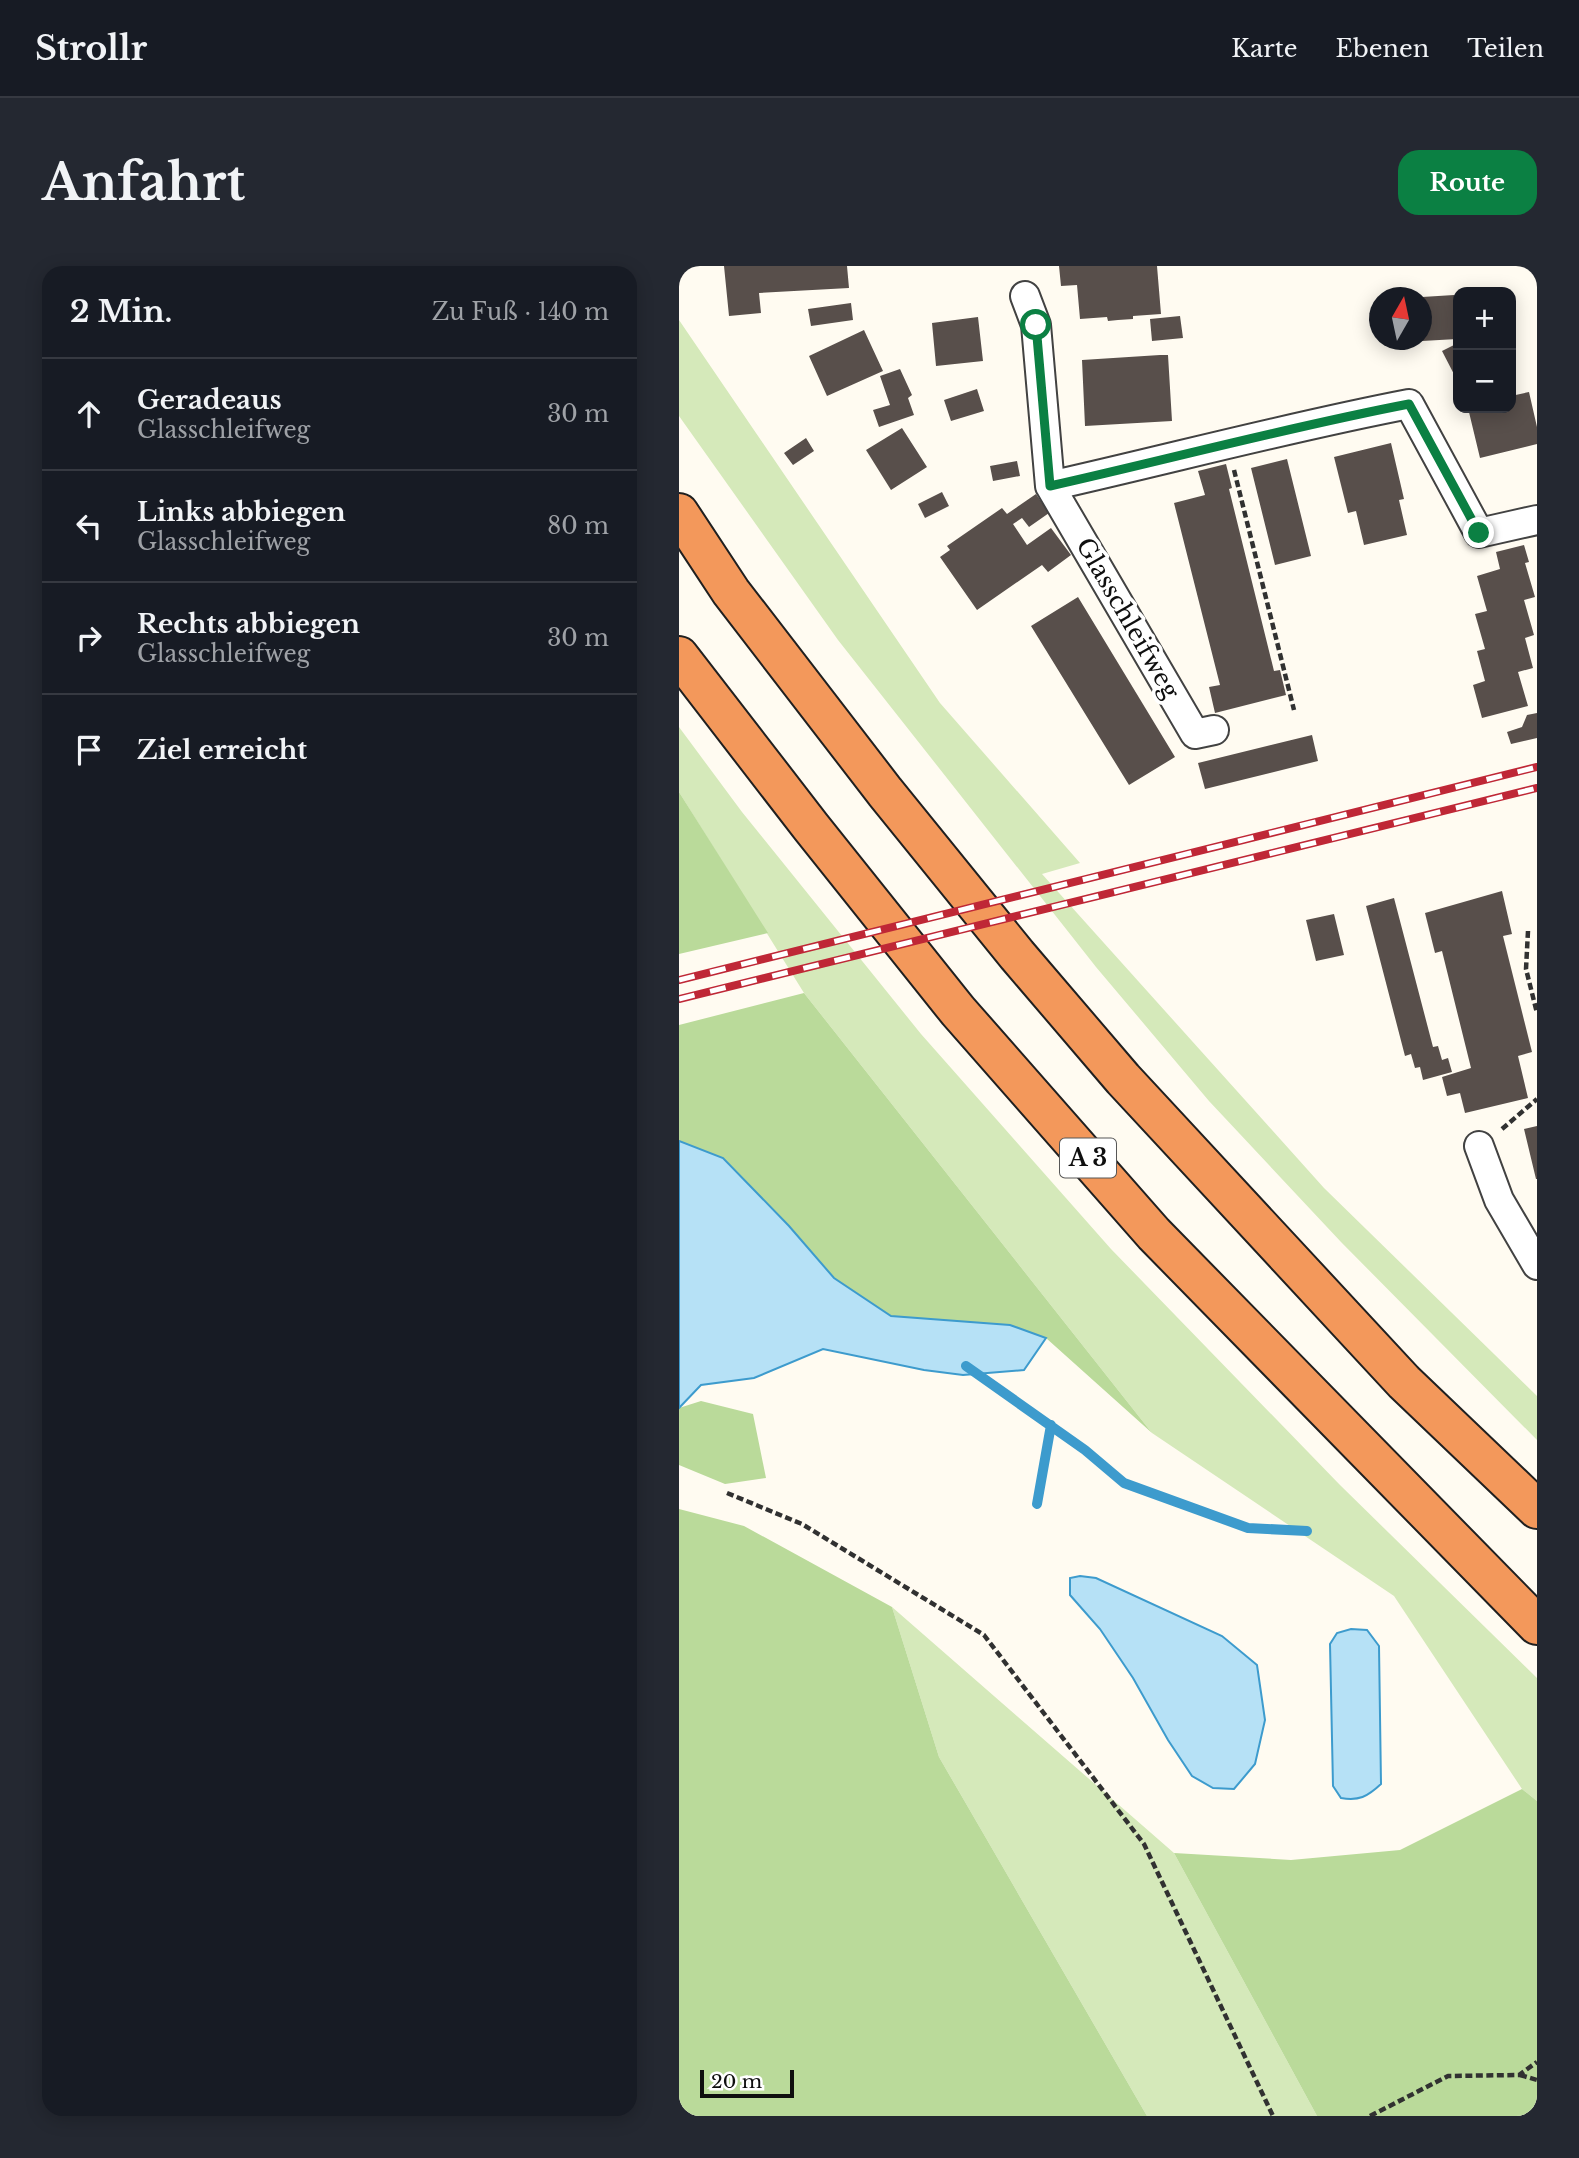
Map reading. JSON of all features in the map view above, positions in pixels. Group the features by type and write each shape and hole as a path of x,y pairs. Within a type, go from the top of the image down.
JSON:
{"highway":[{"path":"679,513 731,592 885,792 1017,955 1123,1079 1404,1382 1537,1509"},
{"name":"A 3","path":"679,656 958,1011 1154,1234 1537,1625"}],"street":[{"name":"Glasschleifweg","path":"1025,296 1036,325 1050,486 1195,734 1214,730"},
{"path":"1050,486 1228,446 1328,420 1409,404 1479,533 1537,520"},
{"path":"1479,1146 1499,1200 1537,1265"}],"path":[{"path":"1228,446 1294,710"},
{"path":"1528,931 1526,969 1537,1013"},
{"path":"1479,1146 1537,1099"},
{"path":"727,1493 802,1524 985,1635 1144,1844 1273,2116"},
{"path":"1519,2075 1537,2062"},
{"path":"1370,2116 1448,2076 1519,2075 1537,2080"}],"green space":[{"path":"679,320 940,703 1080,863 1042,874 1324,1188 1537,1396 1537,1440 1341,1242 1209,1101 1096,967 838,640 679,416"},
{"path":"679,727 742,812 921,1034 1111,1249 1340,1485 1537,1678 1537,1801 1522,1789 1394,1596 1152,1433 804,993 679,792"},
{"path":"679,792 768,933 679,954"},
{"path":"804,993 1152,1433 1046,1338 1010,1325 891,1316 834,1278 789,1226 723,1158 679,1141 679,1025"},
{"path":"701,1401 753,1414 766,1478 725,1484 679,1465 679,1408"},
{"path":"679,1509 744,1526 892,1607 939,1757 1147,2116 679,2116"},
{"path":"892,1607 1174,1853 1317,2116 1147,2116 939,1757"},
{"path":"1522,1789 1537,1801 1537,2116 1317,2116 1174,1853 1291,1860 1400,1850"}],"water":[{"path":"679,1141 723,1158 789,1226 834,1278 891,1316 1010,1325 1046,1338 1024,1370 963,1375 924,1370 823,1349 754,1378 701,1385 679,1408"},
{"path":"1070,1578 1096,1578 1222,1636 1257,1665 1265,1720 1255,1764 1234,1789 1213,1788 1192,1776 1100,1629 1070,1595"},
{"path":"1351,1629 1367,1630 1379,1646 1381,1784 1367,1795 1353,1799 1341,1798 1333,1786 1330,1644 1337,1633"}],"building":[{"path":"724,266 847,266 849,288 759,293 761,313 729,316"},
{"path":"1059,266 1157,266 1161,314 1108,321 1107,317 1080,319 1077,285 1061,286"},
{"path":"1453,295 1453,339 1432,340 1432,296"},
{"path":"851,303 853,320 811,326 808,309"},
{"path":"1180,316 1183,338 1152,341 1150,319"},
{"path":"978,317 983,361 936,366 932,323"},
{"path":"864,330 883,371 827,396 809,356"},
{"path":"1453,346 1453,372 1442,351"},
{"path":"1168,355 1172,421 1085,426 1082,360"},
{"path":"900,369 912,395 908,398 914,415 879,427 873,410 890,405 880,376"},
{"path":"977,389 984,411 951,421 944,400"},
{"path":"1529,392 1537,427 1537,444 1480,458 1469,413 1516,413 1516,395"},
{"path":"902,428 927,467 891,490 866,450"},
{"path":"806,438 814,451 793,465 784,453"},
{"path":"1391,443 1404,499 1399,500 1407,535 1364,545 1356,511 1348,513 1334,457"},
{"path":"1287,459 1311,556 1275,565 1251,468"},
{"path":"1017,461 1020,476 993,481 990,466"},
{"path":"1226,464 1232,488 1229,489 1274,671 1280,670 1286,695 1215,713 1209,687 1220,685 1174,503 1205,495 1198,471"},
{"path":"942,492 949,506 925,518 918,504"},
{"path":"1036,494 1049,513 1029,527 1022,518 1013,524 1027,545 1051,528 1071,555 1048,572 1042,565 977,610 940,557 950,550 947,546 1002,508 1007,514"},
{"path":"1524,545 1529,562 1525,563 1535,597 1524,600 1534,635 1525,638 1533,668 1518,672 1528,706 1482,718 1473,685 1485,681 1477,651 1485,649 1475,614 1487,611 1477,576 1500,569 1496,552"},
{"path":"1078,597 1175,757 1129,785 1031,626"},
{"path":"1537,713 1537,738 1511,744 1507,732 1522,727 1527,715"},
{"path":"1312,735 1318,761 1205,789 1198,763"},
{"path":"1502,891 1512,934 1503,936 1532,1052 1518,1056 1528,1098 1465,1113 1460,1093 1447,1096 1442,1077 1471,1068 1442,951 1435,953 1425,913"},
{"path":"1394,898 1433,1047 1438,1046 1442,1060 1448,1058 1452,1072 1423,1080 1420,1067 1415,1068 1411,1054 1405,1056 1366,906"},
{"path":"1334,914 1344,955 1316,961 1306,920"},
{"path":"1537,1126 1537,1179 1536,1179 1524,1129"}],"waterway":[{"path":"966,1366 1085,1450 1124,1483 1248,1528 1307,1531"},
{"path":"1037,1504 1051,1425"}],"railway":[{"path":"679,980 1537,767"},
{"path":"679,999 1537,788"}],"route":[{"path":"1036,325 1050,486 1228,446 1328,420 1409,404 1479,533"}]}
